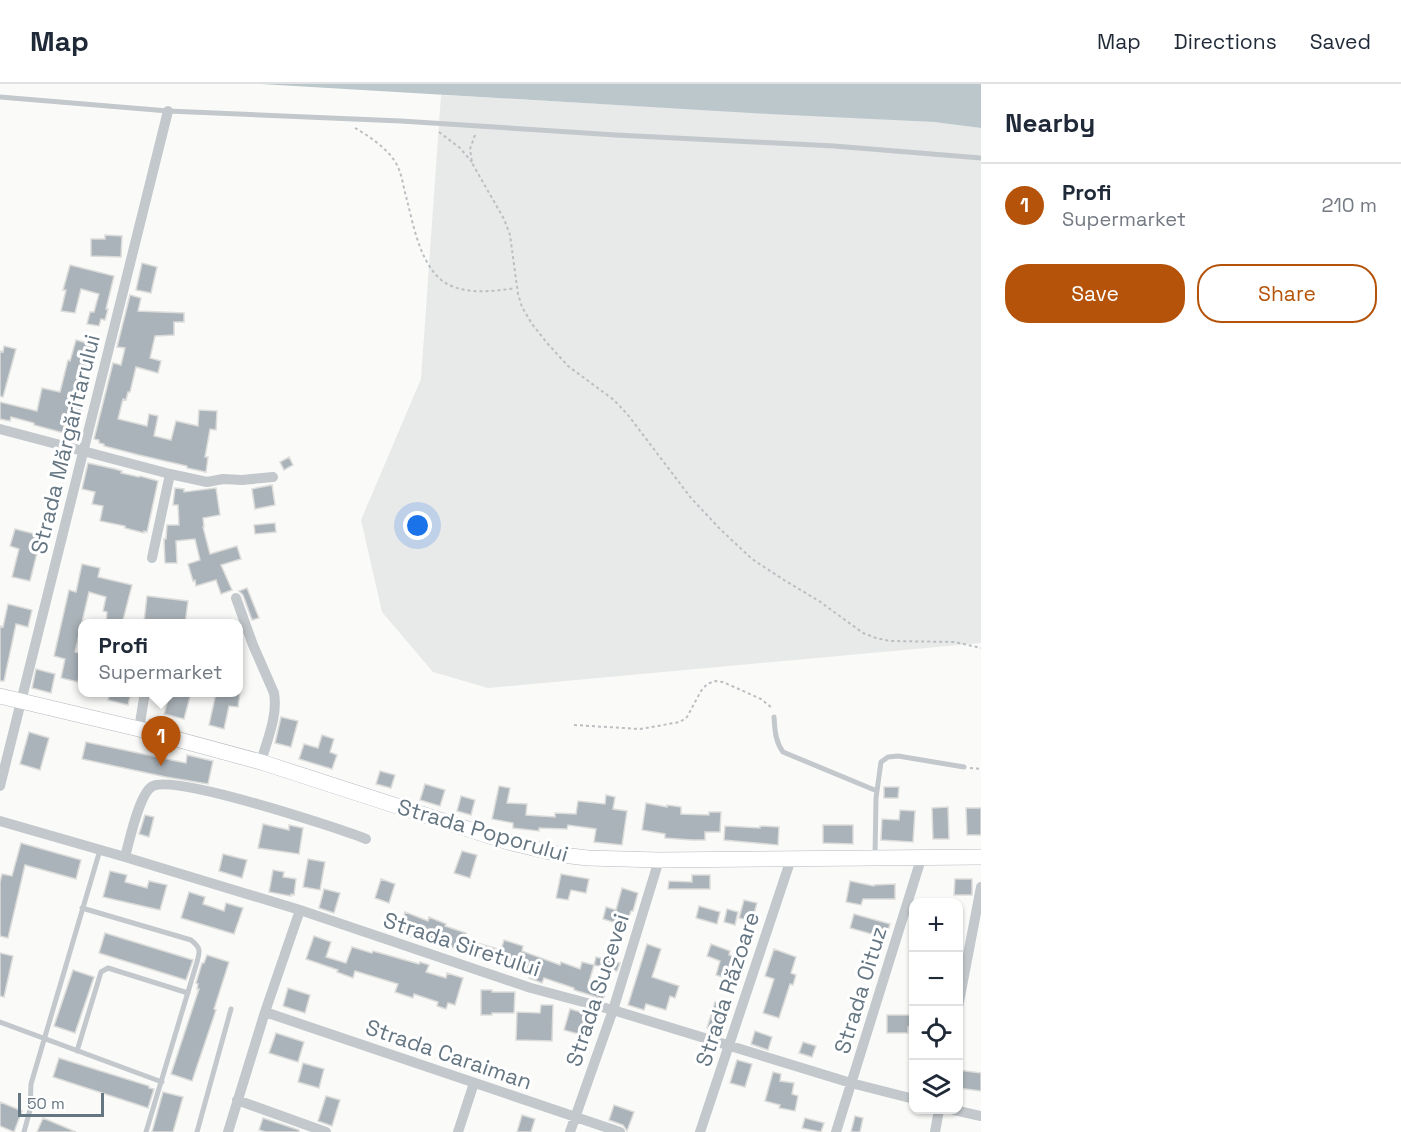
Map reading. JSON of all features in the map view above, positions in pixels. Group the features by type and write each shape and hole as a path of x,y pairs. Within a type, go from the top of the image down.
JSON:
{"street":[{"name":"Strada Mărgăritarului","path":"0,786 168,111"},
{"path":"0,429 207,482 273,477"},
{"path":"152,558 170,474"},
{"path":"236,598 243,619"},
{"path":"243,620 275,700 275,712 261,762"},
{"name":"Strada Poporului","path":"0,696 139,729 261,762 531,848 588,858 659,860 981,857"},
{"path":"139,729 145,697"},
{"path":"125,857 146,791 152,786 162,784 193,788 265,806 366,839"},
{"name":"Strada Siretului","path":"0,821 300,910 531,988 613,1010 851,1083 909,1098"},
{"name":"Strada Răzoare","path":"700,1132 791,859"},
{"name":"Strada Oituz","path":"836,1132 921,859"},
{"name":"Strada Sucevei","path":"570,1132 613,1010 659,860"},
{"path":"958,1006 981,887"},
{"path":"228,1132 265,1012 300,910"},
{"name":"Strada Caraiman","path":"265,1012 620,1132"},
{"path":"458,1132 474,1083"},
{"path":"237,1100 326,1132"},
{"path":"963,1112 981,1116"},
{"path":"935,1132 938,1114"}],"lane":[{"path":"0,97 168,111 340,118 834,146 981,158"},
{"path":"774,717 778,745 783,752 877,791"},
{"path":"875,859 877,791 881,762 888,757 909,757 964,767"},
{"path":"24,1132 30,1110 31,1084 100,850"},
{"path":"82,908 191,940 198,945 200,951 146,1132"},
{"path":"76,1051 101,972 104,969 108,968 188,993"},
{"path":"197,1132 231,1009"},
{"path":"0,1022 162,1082"}],"path":[{"path":"340,118 363,132 394,160 400,172 423,255 436,276 446,284 465,290 493,292 517,288"},
{"path":"423,123 443,134 460,148 472,163 504,219 510,235 517,288 522,307 532,324 568,366 614,400 628,415 691,498 720,530 752,559 819,601 862,633 890,640 955,642 981,648"},
{"path":"472,163 470,149 474,136 482,127"},
{"path":"574,725 640,729 680,722 687,717 706,684 715,681 723,682 762,699 773,710 774,717"}],"shaded area":[{"path":"261,84 981,84 981,128 934,122"},
{"path":"441,95 934,122 981,128 981,643 488,688 433,672 382,612 361,520 421,379"}],"building":[{"path":"105,235 122,236 121,257 91,256 91,239 105,239"},
{"path":"142,263 157,267 151,293 136,290"},
{"path":"70,265 114,276 105,320 101,319 99,326 87,324 90,312 94,312 99,294 81,289 75,313 61,311 66,290 63,290"},
{"path":"130,295 141,298 138,311 184,313 184,322 174,322 174,335 155,336 150,358 161,361 158,373 136,367 130,392 126,400 123,399 118,419 147,426 149,414 158,416 154,436 171,440 176,421 198,426 199,410 217,411 216,430 210,429 205,457 208,457 206,472 104,446 99,443 99,440 94,439 113,363 121,365 125,348 117,347"},
{"path":"89,336 99,339 92,365 87,363 80,389 87,391 75,436 11,417 10,421 0,419 0,402 37,411 42,388 60,392 76,340 87,343"},
{"path":"4,346 16,349 3,397 0,396 0,351 3,352"},
{"path":"289,457 293,465 284,470 280,462"},
{"path":"88,463 158,481 147,532 100,521 103,506 92,504 95,492 82,489"},
{"path":"272,485 275,505 255,509 252,489"},
{"path":"175,488 184,489 184,492 216,488 220,515 203,518 203,527 210,554 237,546 241,559 221,565 232,590 221,594 216,580 196,586 188,564 200,560 195,539 176,541 177,563 165,563 164,539 166,539 167,525 179,525 178,505 173,505"},
{"path":"275,523 276,532 255,534 254,525"},
{"path":"15,529 43,536 30,581 12,577 19,549 10,546"},
{"path":"82,564 100,568 98,577 132,585 123,619 106,619 107,612 103,611 106,597 89,592 83,619 78,619 78,639 75,652 78,653 78,682 61,678 65,659 54,656 69,590 76,592"},
{"path":"247,588 259,618 252,620 243,595 239,591"},
{"path":"147,596 188,601 186,619 144,619"},
{"path":"8,604 32,610 28,627 16,624 4,681 0,681 0,626 3,627"},
{"path":"36,669 55,674 51,693 32,688"},
{"path":"109,697 130,697 128,705 108,700"},
{"path":"169,697 190,697 184,719 164,714"},
{"path":"215,697 239,697 238,707 229,706 224,729 209,725"},
{"path":"281,717 298,721 291,747 275,743"},
{"path":"29,732 49,738 40,770 20,764"},
{"path":"322,735 334,739 330,752 337,755 332,769 299,759 304,744 318,748"},
{"path":"86,742 186,763 187,755 213,761 208,784 82,759"},
{"path":"380,771 395,775 391,788 376,784"},
{"path":"425,784 445,790 440,806 420,800"},
{"path":"499,786 510,788 507,803 527,804 526,815 555,817 555,813 576,814 578,801 605,804 606,795 615,797 613,809 627,811 622,845 594,842 596,829 568,825 567,829 539,828 539,831 513,828 513,823 492,819"},
{"path":"884,787 899,787 898,798 884,798"},
{"path":"461,796 475,800 471,815 457,811"},
{"path":"646,803 681,807 681,814 709,815 709,812 721,812 720,832 705,832 705,840 692,840 665,838 665,834 642,830"},
{"path":"948,807 949,839 933,839 932,808"},
{"path":"966,808 981,808 981,835 967,835"},
{"path":"900,810 915,811 913,842 881,840 882,819 899,820"},
{"path":"145,815 154,817 149,837 139,834"},
{"path":"263,824 289,830 289,825 303,828 299,854 258,848"},
{"path":"823,825 853,825 853,844 823,843"},
{"path":"725,826 779,827 778,845 724,840"},
{"path":"21,843 81,860 76,879 25,865 8,938 0,936 0,882 2,874 12,876"},
{"path":"462,851 477,855 470,878 454,873"},
{"path":"223,854 247,860 242,878 219,871"},
{"path":"308,859 325,862 320,890 303,887"},
{"path":"273,870 284,872 283,877 296,879 294,895 269,892"},
{"path":"110,871 127,875 125,882 147,888 149,881 167,885 160,910 103,897"},
{"path":"561,874 589,879 586,893 571,890 568,900 556,898"},
{"path":"692,875 710,875 710,889 668,889 669,881 692,882"},
{"path":"381,879 395,884 389,903 375,898"},
{"path":"955,879 972,879 972,895 954,895"},
{"path":"850,881 874,886 895,884 895,899 863,899 861,905 846,902"},
{"path":"622,888 638,893 626,926 603,919 606,907 616,910"},
{"path":"324,889 340,893 334,913 319,908"},
{"path":"189,892 205,897 203,904 224,911 226,903 243,908 234,934 181,918"},
{"path":"744,900 757,903 752,921 739,918"},
{"path":"699,906 720,912 717,924 696,918"},
{"path":"727,909 738,912 735,925 724,922"},
{"path":"405,912 428,921 429,917 446,924 445,926 466,933 464,939 501,950 504,940 523,946 522,951 560,965 561,962 580,969 582,962 594,965 589,982 607,988 603,999 544,978 542,983 529,978 531,970 491,958 490,960 475,956 415,934 414,938 398,932"},
{"path":"854,914 890,924 886,938 850,928"},
{"path":"105,933 193,960 186,980 99,953"},
{"path":"314,936 331,942 326,957 346,963 352,947 419,964 420,962 429,965 426,972 446,978 447,973 463,978 455,1005 448,1003 446,1009 437,1006 438,1002 414,994 413,998 395,992 398,984 355,971 353,978 306,959"},
{"path":"647,944 661,949 652,977 679,986 675,998 670,996 666,1010 646,1004 644,1010 628,1005"},
{"path":"711,944 730,951 729,955 746,960 740,978 733,976 732,980 716,975 720,961 707,956"},
{"path":"774,949 796,957 791,973 796,975 793,985 790,984 779,1018 763,1013 774,979 765,976"},
{"path":"0,953 13,956 4,997 0,996"},
{"path":"207,955 229,962 214,1009 216,1010 192,1081 171,1074 199,989 196,983 202,963"},
{"path":"596,957 620,963 617,971 594,965"},
{"path":"73,970 94,977 75,1033 54,1026"},
{"path":"288,988 310,995 305,1013 283,1006"},
{"path":"481,990 515,992 514,1013 481,1015"},
{"path":"715,1002 730,1006 723,1033 707,1028"},
{"path":"541,1005 553,1005 552,1041 516,1040 517,1012 540,1013"},
{"path":"570,1009 588,1014 582,1035 564,1030"},
{"path":"887,1015 909,1015 908,1033 887,1033"},
{"path":"755,1031 772,1037 768,1050 751,1044"},
{"path":"276,1033 304,1042 298,1062 269,1053"},
{"path":"803,1042 816,1046 812,1057 799,1053"},
{"path":"59,1058 149,1086 154,1089 148,1108 53,1077"},
{"path":"737,1060 752,1064 745,1087 730,1083"},
{"path":"303,1063 324,1069 319,1088 298,1082"},
{"path":"963,1071 981,1073 981,1091 963,1089"},
{"path":"773,1072 781,1074 780,1081 794,1083 792,1094 798,1096 795,1111 779,1108 780,1105 765,1101"},
{"path":"163,1092 183,1097 173,1132 152,1132"},
{"path":"326,1096 340,1100 332,1126 318,1121"},
{"path":"0,1102 22,1111 14,1132 0,1126"},
{"path":"614,1105 634,1112 627,1131 623,1125 609,1120"},
{"path":"522,1115 535,1119 531,1132 517,1132"},
{"path":"855,1116 863,1118 860,1132 851,1132"},
{"path":"43,1118 76,1132 37,1132"},
{"path":"263,1118 299,1130 299,1132 259,1130"},
{"path":"805,1118 824,1123 821,1132 802,1128"}],"place":[{"name":"Profi","path":"161,766"}]}
